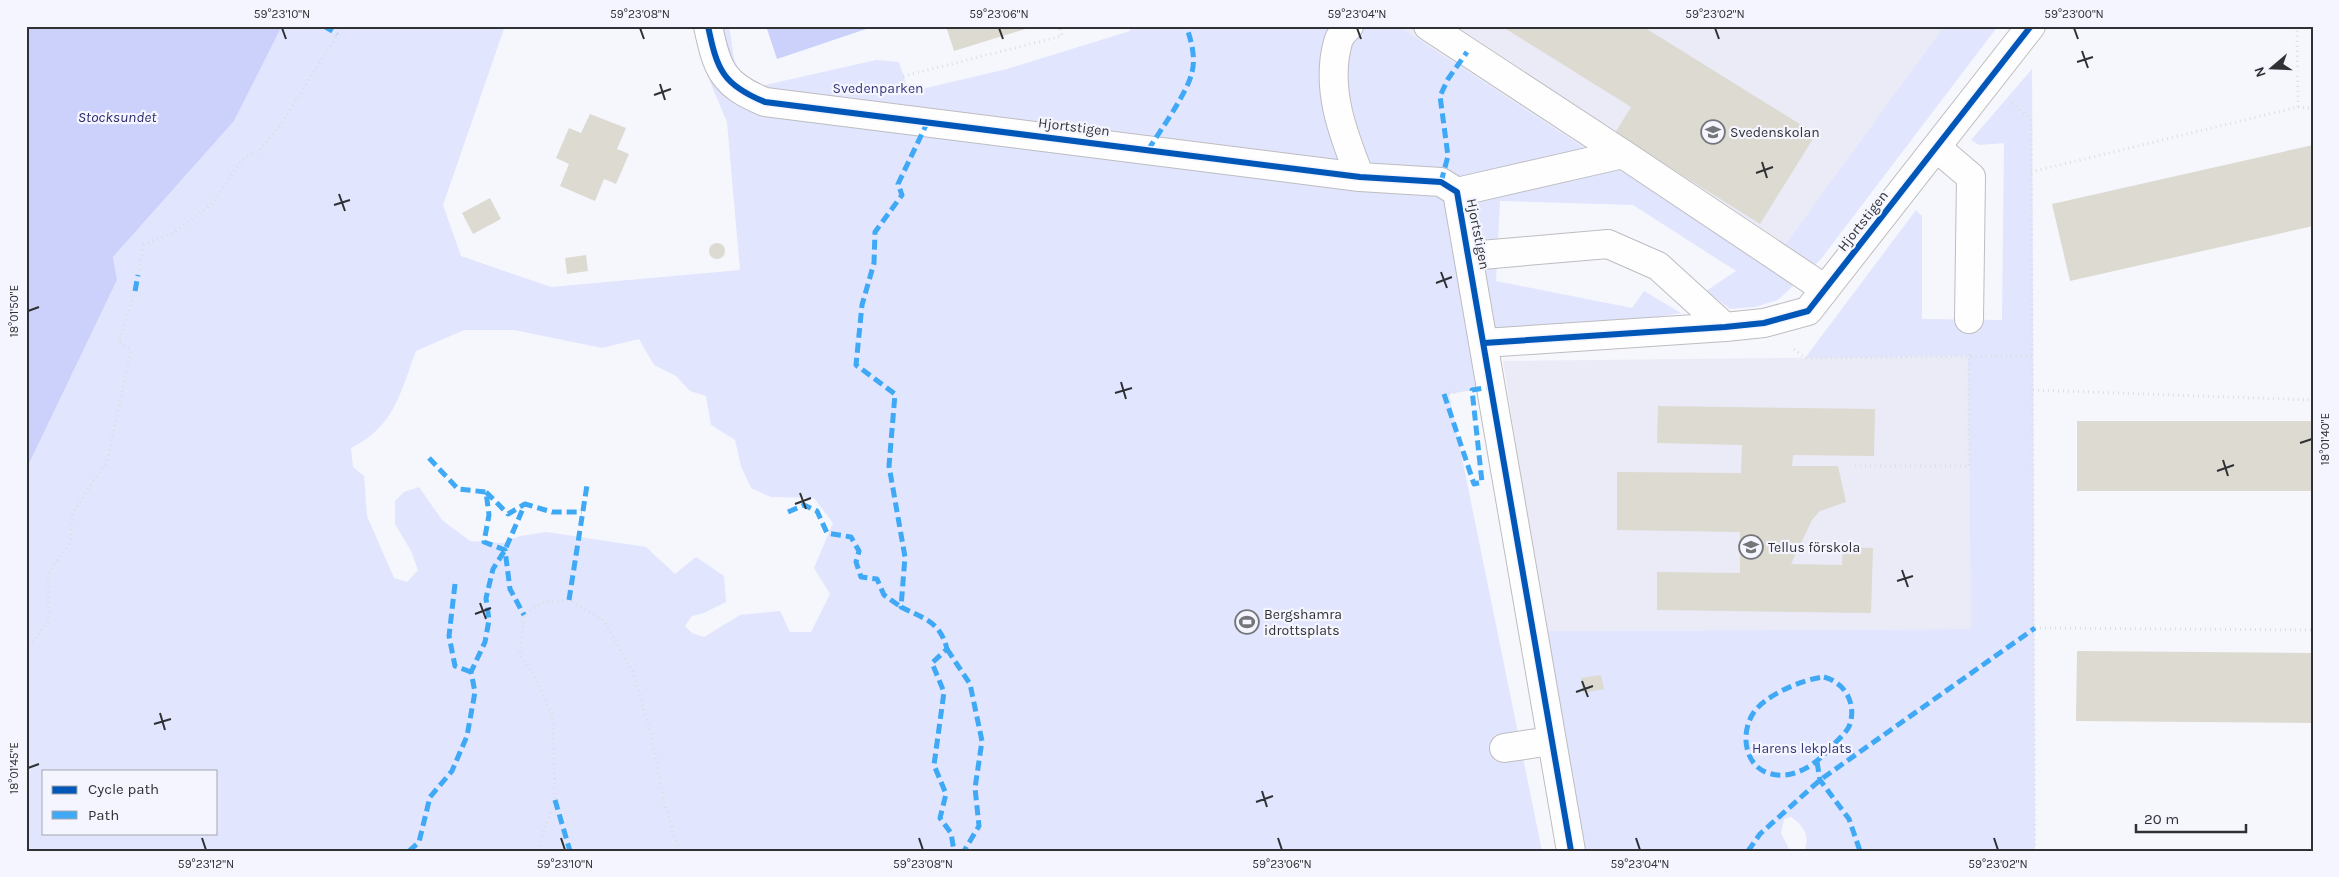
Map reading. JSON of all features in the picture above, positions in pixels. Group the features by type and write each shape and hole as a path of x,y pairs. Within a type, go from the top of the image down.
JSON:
{"street":[{"name":"Hjortstigen","path":"708,26 723,74 730,84 746,94 766,102 1360,176 1441,182 1457,192 1470,256 1484,343 1725,328 1764,323 1808,311 2031,26"},
{"path":"1349,26 1338,40 1333,83 1342,133 1360,176"},
{"path":"1428,26 1624,154 1825,289"},
{"path":"1937,148 1971,177 1969,318"},
{"path":"1457,192 1624,154"},
{"path":"1470,256 1608,244 1658,266 1725,328"},
{"path":"1484,343 1570,851"},
{"path":"1504,748 1551,741"}],"path":[{"path":"138,275 144,245 173,233 212,204 244,157 259,151 279,127 343,26"},
{"path":"886,117 904,76 1062,36 1060,26"},
{"path":"2297,26 2298,107"},
{"path":"1988,83 2032,119 2035,851"},
{"path":"2031,172 2298,107 2313,108"},
{"path":"26,650 49,620 48,574 70,543 73,512 106,461 130,350 119,342 135,291"},
{"path":"1855,466 1969,466 1969,318"},
{"path":"1764,323 1805,358 2033,356"},
{"path":"2033,390 2313,400"},
{"path":"1444,394 1449,394"},
{"path":"537,851 555,800 554,717 536,679 520,654 524,615 541,603 569,600 604,621 633,672 651,735 664,802 679,851"},
{"path":"2034,628 2313,630"}],"shaded area":[{"name":"Svedenskolan","path":"1398,26 1944,26 1773,261 1601,159"},
{"name":"Tellus förskola","path":"1969,356 1971,629 1545,631 1503,361"}],"green space":[{"name":"Svedenparken","path":"282,26 505,26 443,205 461,256 551,287 740,270 727,122 702,63 693,26 729,26 734,59 741,75 761,86 876,60 899,62 909,92 1007,69 1130,31 1131,26 1398,26 1601,159 1773,261 1944,26 1998,26 1821,259 1778,300 1755,307 1730,309 1706,291 1736,271 1633,205 1500,201 1496,281 1632,308 1644,291 1681,313 1484,343 1490,387 1449,394 1542,851 26,851 26,470 117,280 113,257 234,121","holes":["464,330 514,330 602,348 639,339 654,365 676,376 690,391 706,396 711,425 735,440 741,466 751,488 771,497 814,498 833,523 814,568 830,594 811,632 790,632 780,611 740,615 704,637 692,633 685,626 692,616 704,613 726,602 724,576 696,557 675,574 646,547 547,532 520,536 503,543 470,541 442,520 419,487 404,492 395,501 395,524 411,551 418,570 407,582 394,578 367,516 364,476 353,467 351,448 366,439 387,419 400,394 416,351"]},
{"name":"Harens lekplats","path":"2032,69 2035,851 1804,851 1807,841 1805,832 1791,817 1784,819 1781,833 1790,851 1585,851 1545,631 1971,629 1968,356 1805,358 1916,210 1922,216 1922,319 2002,320 2004,143 1979,145 1971,140"}],"water":[{"name":"Stocksundet","path":"26,26 282,26 234,121 113,257 117,280 26,470"},
{"path":"766,26 875,26 777,59"}],"building":[{"path":"946,26 1032,26 1032,27 954,51"},
{"path":"1501,26 1642,26 1816,134 1760,224 1615,133 1631,107"},
{"path":"590,114 626,128 617,149 629,154 616,184 604,179 595,201 560,186 569,164 556,158 569,128 581,133"},
{"path":"2313,145 2313,226 2070,281 2052,204"},
{"path":"490,198 501,219 473,234 462,213"},
{"path":"717,243 725,251 717,259 709,251"},
{"path":"586,255 588,271 567,274 565,258"},
{"path":"1658,406 1875,409 1874,456 1793,455 1792,466 1838,466 1846,502 1820,511 1812,520 1791,564 1842,565 1843,547 1873,548 1871,613 1657,610 1657,572 1740,573 1740,532 1617,530 1617,472 1741,473 1742,445 1657,443"},
{"path":"2077,421 2313,421 2313,491 2077,491"},
{"path":"2077,651 2313,653 2313,723 2076,721"},
{"path":"1601,675 1604,689 1583,693 1581,678"}],"marked path":[{"path":"324,26 337,34"},
{"path":"1148,150 1185,90 1193,67 1191,43 1186,26"},
{"path":"1441,182 1448,156 1440,96 1448,79 1467,52"},
{"path":"928,121 898,184 902,195 875,232 874,263 862,305 856,365 895,394 889,466 905,557 901,607 930,622 940,632 947,649 932,663 944,692 934,765 946,794 940,818 951,833 954,851"},
{"path":"135,291 138,275"},
{"path":"1444,394 1474,484 1482,482 1472,390 1490,387"},
{"path":"429,458 458,489 486,492 489,515 484,542 505,550 510,589 524,615"},
{"path":"569,600 587,485"},
{"path":"486,492 508,514 525,504"},
{"path":"409,851 419,842 430,797 452,771 467,736 475,692 471,672 485,642 489,620 486,598 493,569 505,550 525,504 552,512 582,512"},
{"path":"788,512 804,505 817,511 827,533 851,537 859,551 856,562 861,577 877,579 884,595 901,607"},
{"path":"455,584 449,636 455,666 471,672"},
{"path":"1748,851 1760,834 1820,780 2035,628"},
{"path":"947,649 970,684 982,741 975,788 979,826 964,851"},
{"path":"1824,677 1837,683 1849,699 1852,713 1850,723 1843,735 1815,763 1797,772 1788,775 1778,775 1760,769 1749,755 1746,738 1747,729 1754,712 1776,694 1796,684 1824,677"},
{"path":"1817,762 1820,780 1849,819 1860,851"},
{"path":"555,800 570,851"}],"cycle path":[{"path":"708,26 715,54 724,74 740,89 765,102 1360,177 1441,182 1457,192 1571,851"},
{"path":"1484,343 1725,327 1764,323 1808,311 2031,26"}],"place":[{"name":"Svedenskolan","path":"1713,132"},
{"name":"Tellus förskola","path":"1751,547"},
{"name":"Bergshamra idrottsplats","path":"1247,622"}]}
